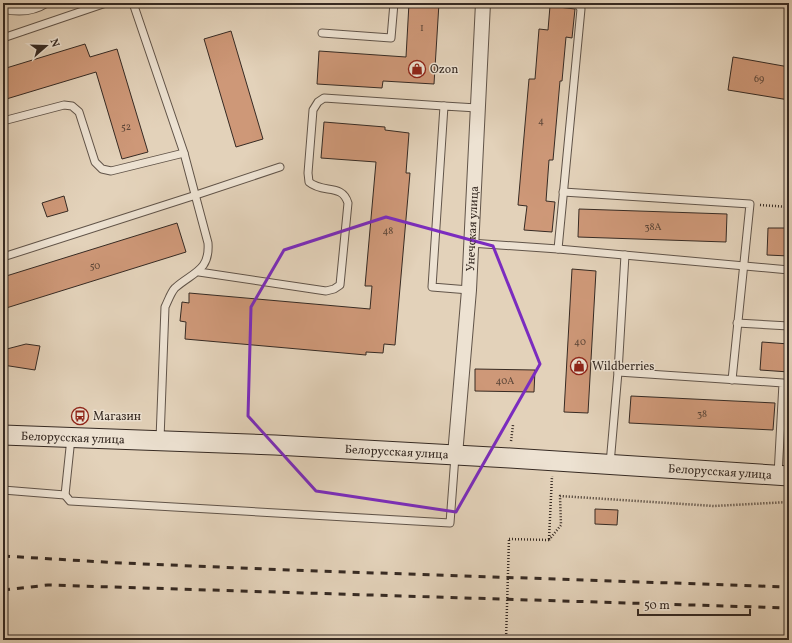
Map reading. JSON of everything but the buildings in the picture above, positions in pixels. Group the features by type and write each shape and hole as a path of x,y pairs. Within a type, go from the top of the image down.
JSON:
{"main road":[{"name":"Белорусская улица","path":"3,434 275,445 610,464 784,476"}],"street":[{"name":"Унечская улица","path":"455,455 469,290 482,3"}],"lane":[{"path":"3,9 14,12 30,11 40,8 47,3"},
{"path":"3,38 106,3"},
{"path":"133,3 184,153 196,195 208,243 209,253 206,263 199,272 174,289 165,307 160,441"},
{"path":"322,33 391,38 394,3"},
{"path":"558,248 581,10 577,3"},
{"path":"199,272 326,291 334,289 340,285 348,203 346,196 338,191 315,188 309,182 308,173 313,110 318,102 324,98 477,108"},
{"path":"3,121 64,105 72,106 79,112 95,162 102,169 111,170 184,153"},
{"path":"444,106 432,287 469,290"},
{"path":"3,257 280,167"},
{"path":"563,192 750,204 732,380"},
{"path":"470,243 558,248 789,270"},
{"path":"610,464 618,372 625,255"},
{"path":"737,323 789,326"},
{"path":"618,372 783,383 784,476"},
{"path":"65,495 72,437"},
{"path":"3,490 65,495 70,501 450,523 455,455"}],"path":[{"path":"750,204 789,207"},
{"path":"549,540 552,476"},
{"path":"549,540 561,525 560,496 714,506 789,502"},
{"path":"506,640 509,539 549,540"}],"highlighted area":[{"path":"386,217 493,246 540,364 456,512 316,491 248,416 251,307 284,250"}],"railway":[{"path":"3,556 121,563 289,570 789,587"},
{"path":"3,590 48,585 789,608"}],"place":[{"name":"Ozon","path":"417,69"},
{"name":"Wildberries","path":"579,366"},
{"name":"Магазин","path":"80,416"}]}
